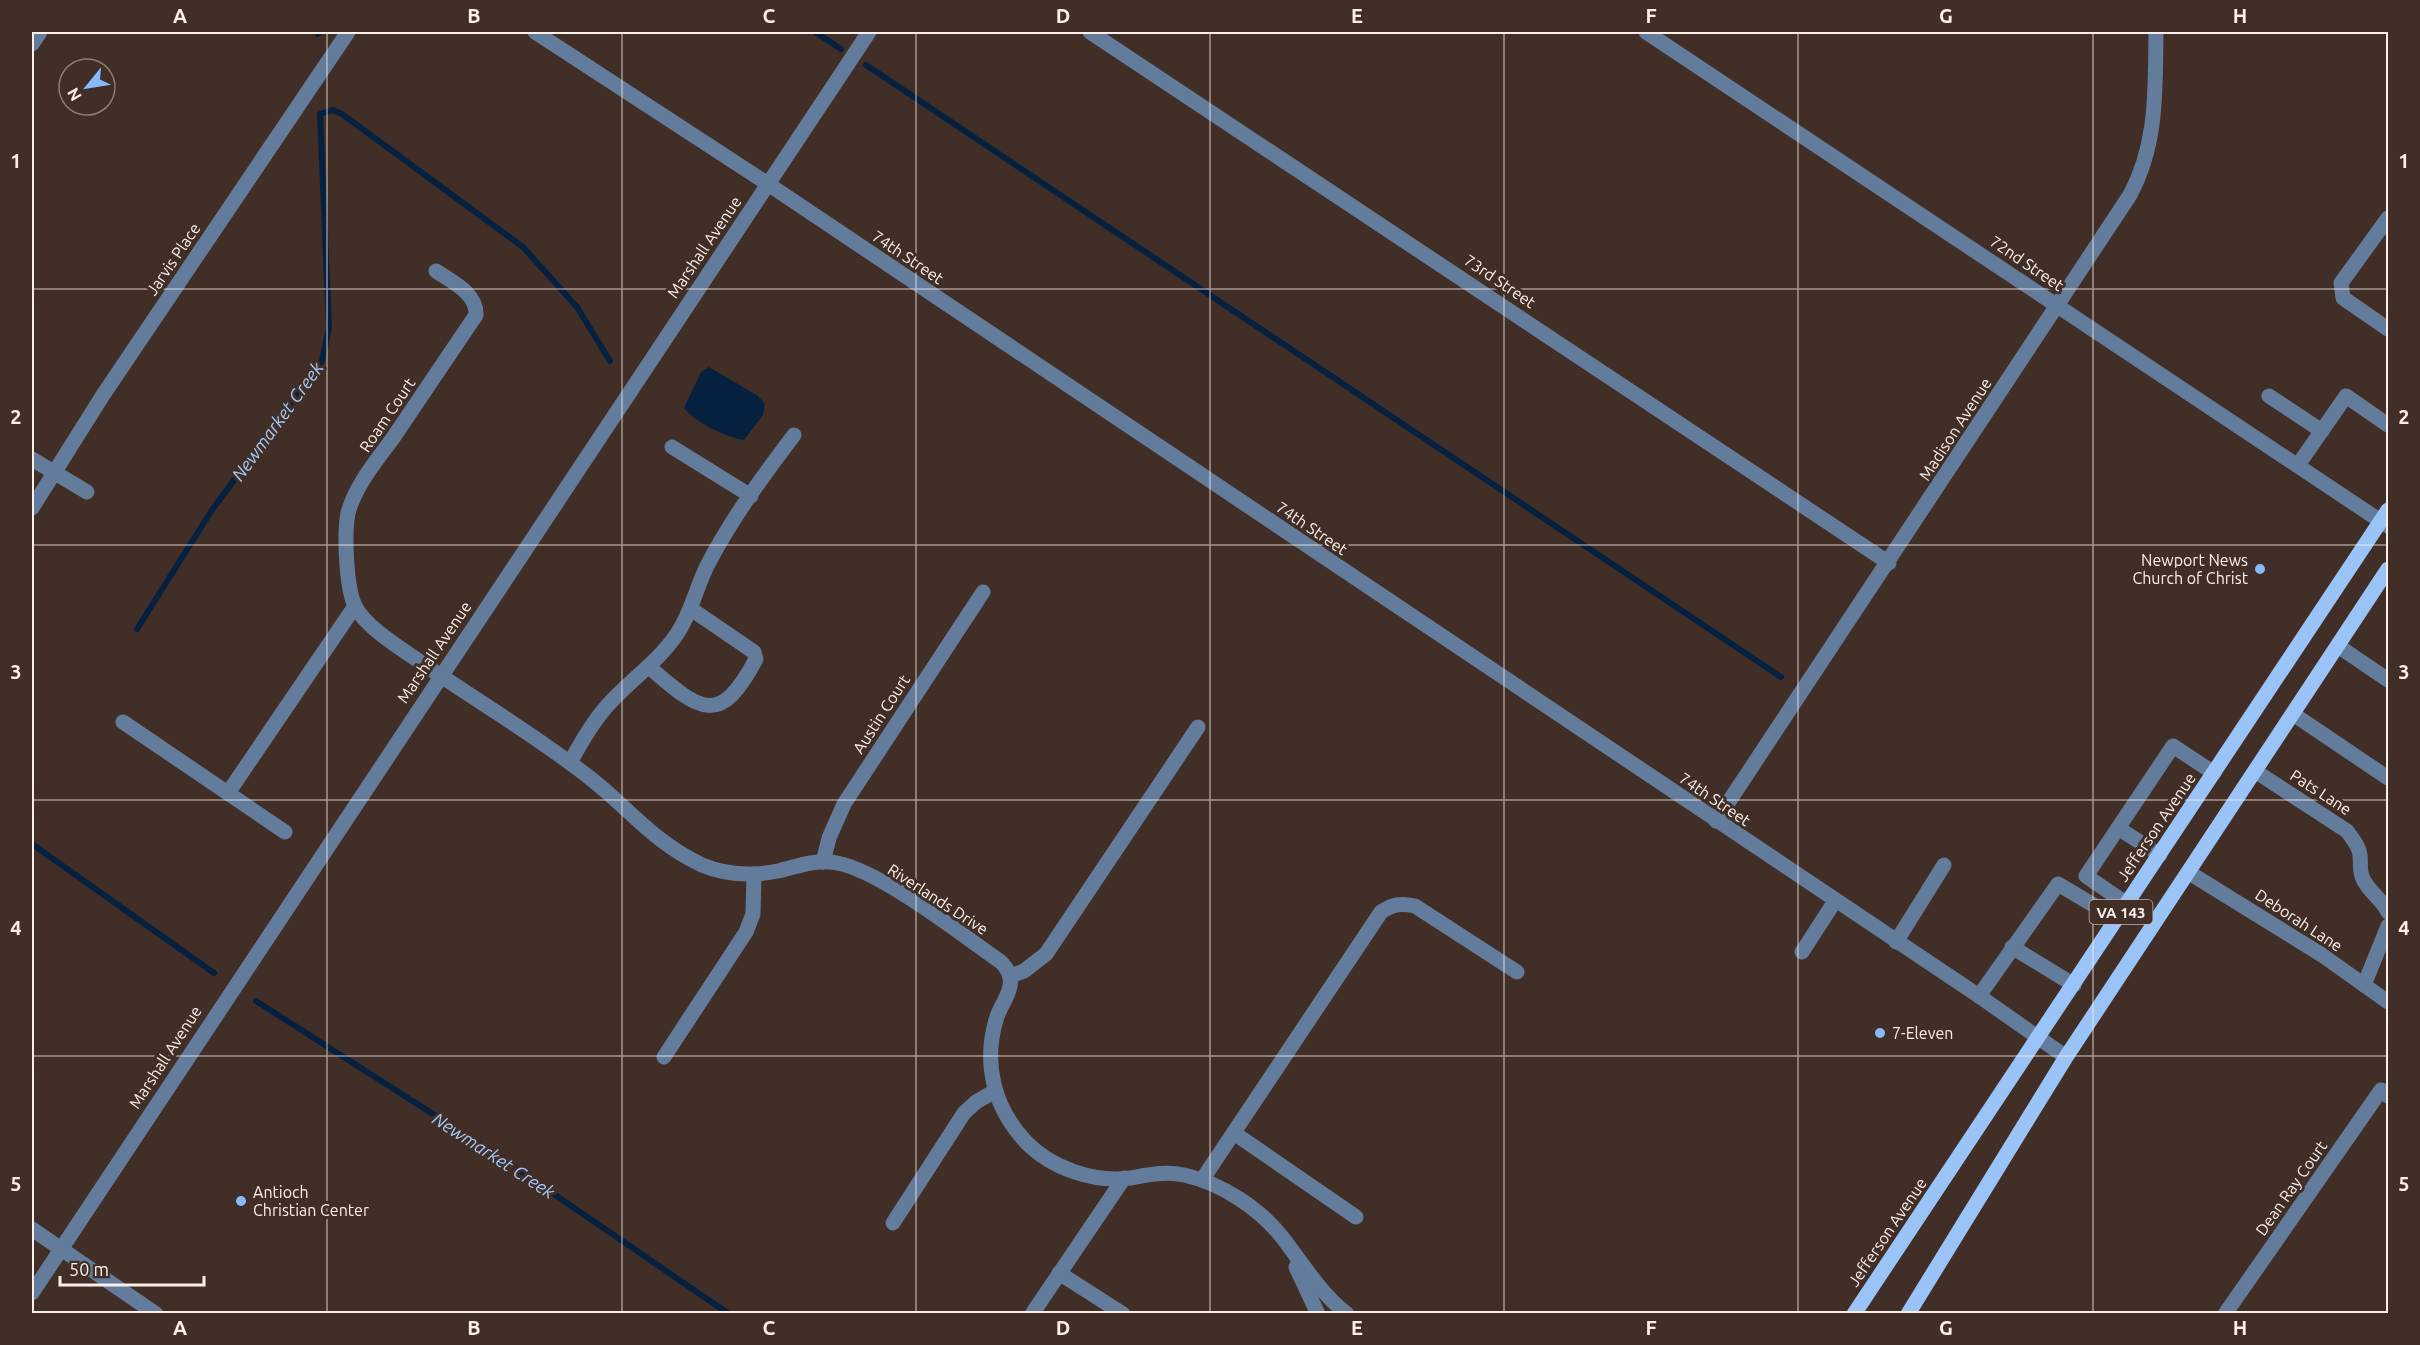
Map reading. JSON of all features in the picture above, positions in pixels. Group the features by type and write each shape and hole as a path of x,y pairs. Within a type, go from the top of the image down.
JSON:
{"main road":[{"name":"Jefferson Avenue","path":"1854,1314 2386,519"},
{"name":"VA 143","path":"1913,1312 2066,1058 2388,569"}],"street":[{"path":"32,44 40,32"},
{"name":"Jarvis Place","path":"32,508 348,32"},
{"name":"74th Street","path":"535,32 768,183 1979,996 2066,1058"},
{"name":"Marshall Avenue","path":"32,1293 869,32"},
{"name":"73rd Street","path":"1090,32 1889,563"},
{"name":"72nd Street","path":"1646,32 2298,465 2386,519"},
{"name":"Madison Avenue","path":"1716,821 1889,563 2130,195 2146,161 2154,124 2156,32"},
{"path":"2388,218 2341,283 2340,293 2343,298 2388,329"},
{"name":"Roam Court","path":"355,606 348,555 349,512 367,475 476,315 477,305 472,297 436,271"},
{"path":"2269,396 2322,430"},
{"path":"2298,465 2346,396 2388,425"},
{"path":"570,763 581,742 608,705 649,667 677,634 691,609 705,570 751,496 794,435"},
{"path":"672,447 751,496"},
{"path":"32,459 87,492"},
{"name":"Austin Court","path":"823,862 829,838 844,804 983,592"},
{"path":"228,793 355,606 388,640 440,676"},
{"path":"649,667 686,696 704,705 716,705 734,695 756,659 754,652 691,609"},
{"path":"2338,646 2388,680"},
{"name":"Riverlands Drive","path":"440,676 570,763 655,837 679,852 716,870 754,874 823,862 856,869 908,899 1001,962 1011,976"},
{"path":"2294,714 2388,778"},
{"path":"123,722 285,832"},
{"path":"1198,727 1046,954 1030,968 1011,976 1010,988 996,1018 990,1043 992,1080 1010,1122 1020,1135 1051,1161 1090,1176 1124,1178 1161,1173 1182,1174 1202,1180 1227,1192 1257,1212 1280,1235 1332,1302 1347,1314"},
{"path":"2127,904 2086,876 2173,746 2214,773"},
{"name":"Pats Lane","path":"2255,771 2346,831 2355,842 2360,855 2361,876 2367,887 2383,902 2388,912"},
{"path":"2118,828 2160,855"},
{"path":"1896,942 1944,865"},
{"name":"Deborah Lane","path":"2188,872 2322,955 2388,1002"},
{"path":"664,1056 746,932 753,914 754,874"},
{"path":"1979,996 2058,884 2117,919"},
{"path":"1802,952 1835,901"},
{"path":"1202,1180 1381,912 1391,905 1403,903 1415,906 1517,972"},
{"path":"2364,985 2388,926"},
{"path":"2012,947 2074,985"},
{"name":"Dean Ray Court","path":"2225,1314 2381,1090 2388,1096"},
{"path":"893,1223 964,1113 976,1102 995,1091"},
{"path":"1234,1133 1356,1217"},
{"path":"1032,1314 1124,1178"},
{"path":"32,1230 156,1314"},
{"path":"1280,1235 1318,1314"},
{"path":"1059,1273 1123,1314"}],"water":[{"path":"709,367 758,396 765,404 763,415 744,440 711,428 689,414 684,408 701,372"}],"waterway":[{"path":"815,32 841,49"},
{"path":"866,65 1781,677"},
{"name":"Newmarket Creek","path":"137,629 212,510 322,361 329,328 320,114 333,110 342,114 523,247 577,307 610,361"},
{"name":"Newmarket Creek","path":"32,844 214,973"},
{"name":"Newmarket Creek","path":"256,1001 491,1151 729,1314"}],"place":[{"name":"Newport News Church of Christ","path":"2260,569"},
{"name":"7-Eleven","path":"1880,1033"},
{"name":"Antioch Christian Center","path":"241,1201"}]}
